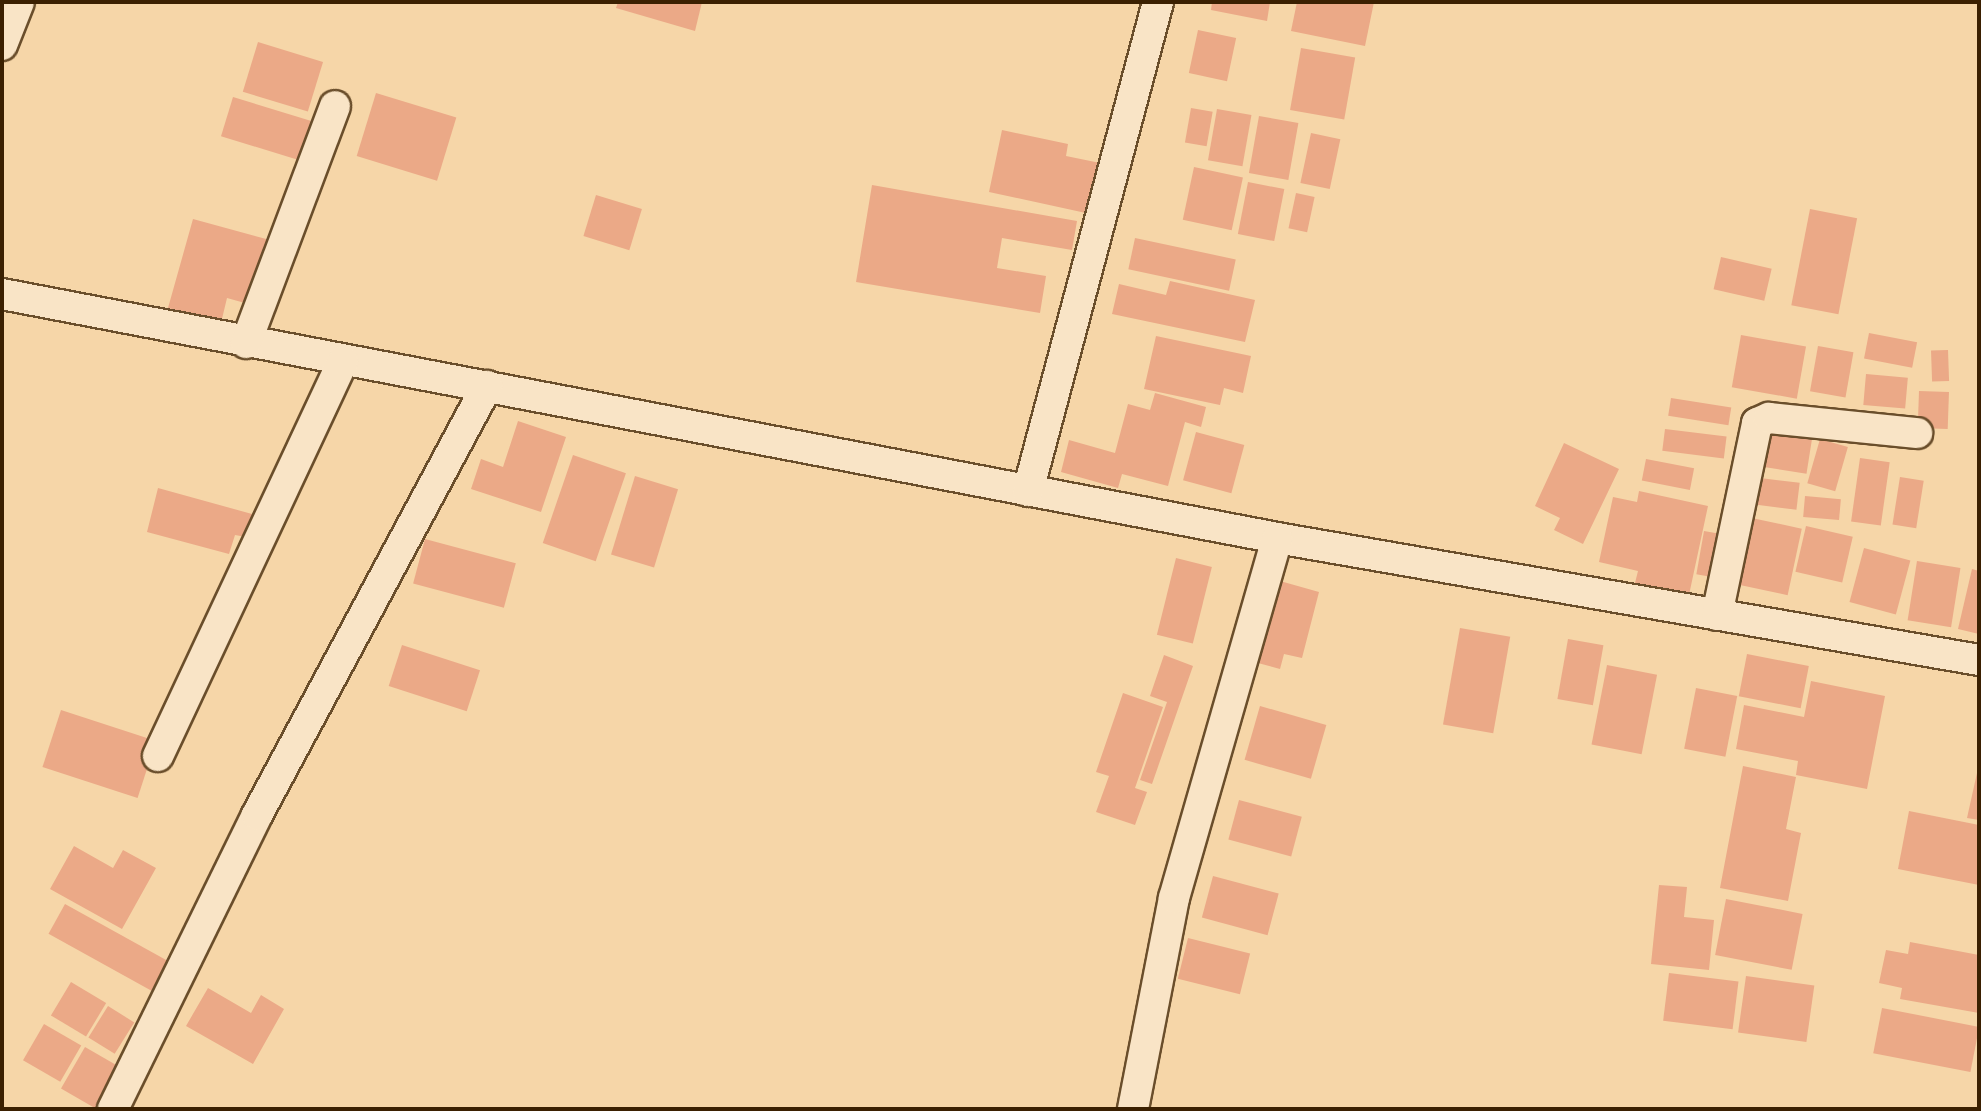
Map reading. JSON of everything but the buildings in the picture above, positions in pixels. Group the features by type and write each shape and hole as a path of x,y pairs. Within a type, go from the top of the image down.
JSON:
{"street":[{"path":"2,45 19,2"},
{"path":"1028,491 1158,2"},
{"path":"246,343 335,106"},
{"path":"2,294 1277,538 1979,660"},
{"path":"158,756 343,361"},
{"path":"113,1109 257,815 487,386"},
{"path":"1717,615 1757,423 1769,418 1917,433"},
{"path":"1133,1109 1174,898 1277,538"}]}
